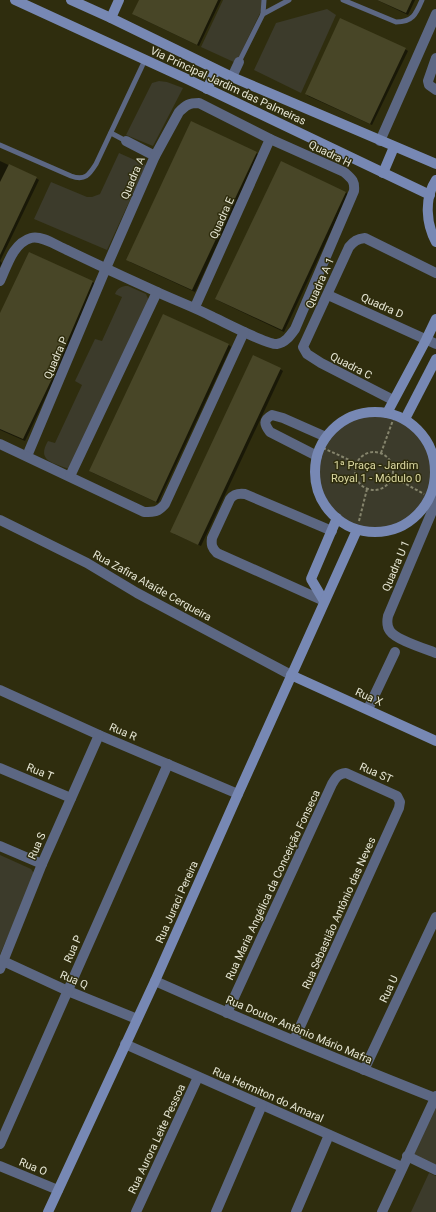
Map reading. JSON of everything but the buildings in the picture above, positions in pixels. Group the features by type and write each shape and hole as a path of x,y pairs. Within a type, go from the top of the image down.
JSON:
{"street":[{"name":"Via Principal Jardim das Palmeiras","path":"16,0 430,195"},
{"name":"Via Principal Jardim das Palmeiras","path":"71,0 216,70 436,164"},
{"path":"111,18 119,0"},
{"path":"380,141 436,14"},
{"path":"436,58 428,77 429,85 436,90"},
{"path":"232,77 239,62"},
{"path":"207,89 216,70"},
{"name":"Quadra H","path":"190,103 199,103 270,139 344,172 355,184 354,191 295,329 283,342 275,344 244,332"},
{"name":"Quadra A","path":"106,268 156,156 179,112 190,103"},
{"name":"Quadra E","path":"195,308 270,139"},
{"path":"126,141 156,156"},
{"path":"383,173 394,147"},
{"path":"436,180 430,195 428,217 436,242"},
{"path":"0,281 13,252 19,245 25,240 38,237 195,308 244,332 165,504 160,510 154,512 144,512 0,444"},
{"name":"Quadra A 1","path":"303,347 349,248 354,241 359,238 365,238 436,273"},
{"name":"Quadra P","path":"27,456 106,268"},
{"path":"70,476 157,292"},
{"name":"Quadra D","path":"328,295 436,344"},
{"path":"391,414 393,400 436,319"},
{"name":"Quadra C","path":"303,347 307,354 320,363 393,400"},
{"path":"405,419 436,359"},
{"path":"373,412 391,414 405,419 416,427 425,437 432,450 436,477 434,496 429,513 392,530 375,532 357,530 350,527 336,518 324,503 318,492 315,468 319,451 326,437 347,419 360,414 373,412"},
{"path":"319,451 270,432 265,423 267,418 272,415 284,418 326,437"},
{"path":"324,601 217,553 213,550 211,545 212,538 230,499 233,495 239,493 245,494 332,531"},
{"name":"Quadra U 1","path":"429,513 388,616 387,624 390,631 396,637 436,653"},
{"path":"324,601 311,579 332,531 336,518"},
{"name":"Rua Zafira Ataíde Cerqueira","path":"0,521 87,563 137,593 291,676"},
{"name":"Rua Juraci Pereira","path":"48,1212 155,981 357,530"},
{"path":"368,709 396,652"},
{"name":"Rua X","path":"291,676 368,709 436,741"},
{"name":"Rua R","path":"0,690 99,735 238,794"},
{"name":"Rua S","path":"2,965 42,864 99,735"},
{"name":"Rua P","path":"0,1144 168,764"},
{"name":"Rua T","path":"0,768 71,798"},
{"name":"Rua ST","path":"346,773 396,796"},
{"name":"Rua Maria Angélica da Conceição Fonseca","path":"227,1013 332,784 336,777 340,774 346,773"},
{"name":"Rua Sebastião Antônio das Neves","path":"294,1040 400,808 400,802 396,796"},
{"path":"0,846 42,864"},
{"name":"Rua U","path":"364,1070 436,917"},
{"name":"Rua Q","path":"2,965 137,1019"},
{"name":"Rua Doutor Antônio Mário Mafra","path":"155,981 227,1013 436,1098"},
{"name":"Rua Hermiton do Amaral","path":"125,1044 402,1167"},
{"name":"Rua Aurora Leite Pessoa","path":"136,1212 198,1077"},
{"path":"382,1212 407,1156 436,1098"},
{"path":"216,1212 262,1105"},
{"path":"296,1212 329,1134"},
{"path":"407,1156 436,1170"},
{"name":"Rua O","path":"0,1166 58,1190"}],"lane":[{"path":"239,62 263,14 264,0"},
{"path":"263,14 289,0"},
{"path":"343,0 396,22 404,22 416,14 422,0"},
{"path":"0,145 78,179 86,177 92,171 145,60"},
{"path":"111,133 126,141"}],"path":[{"path":"381,453 391,414"},
{"path":"319,451 356,464"},
{"path":"373,451 381,453 385,454 391,460 393,465 393,477 388,485 382,489 367,489 358,482 355,476 356,464 360,457 366,453 373,451"},
{"path":"393,477 434,496"},
{"path":"357,530 367,489"}],"green space":[{"path":"223,0 263,0 264,5 236,63 201,47"},
{"path":"327,9 336,15 301,93 254,70 276,23"},
{"path":"159,81 167,82 183,88 153,146 126,135 152,83"},
{"path":"119,153 146,165 107,250 34,219 51,182 87,197 100,194"},
{"path":"125,286 146,294 149,301 69,469 55,464 47,459 44,452 45,447 48,441 55,443 82,385 75,381 95,339 102,341 122,297 115,294 119,288"},
{"name":"1ª Praça - Jardim Royal 1 - Módulo 0","path":"376,414 387,415 398,419 408,424 416,431 423,439 428,449 432,460 432,482 428,493 423,503 416,511 408,518 398,523 387,527 376,528 365,527 354,523 344,518 336,511 329,503 324,493 320,482 319,471 320,460 324,449 329,439 336,431 344,424 354,419 365,415"},
{"path":"0,855 31,869 35,875 0,954"},
{"path":"436,1106 436,1165 410,1154"},
{"path":"429,1173 436,1176 436,1212 411,1212"}]}
